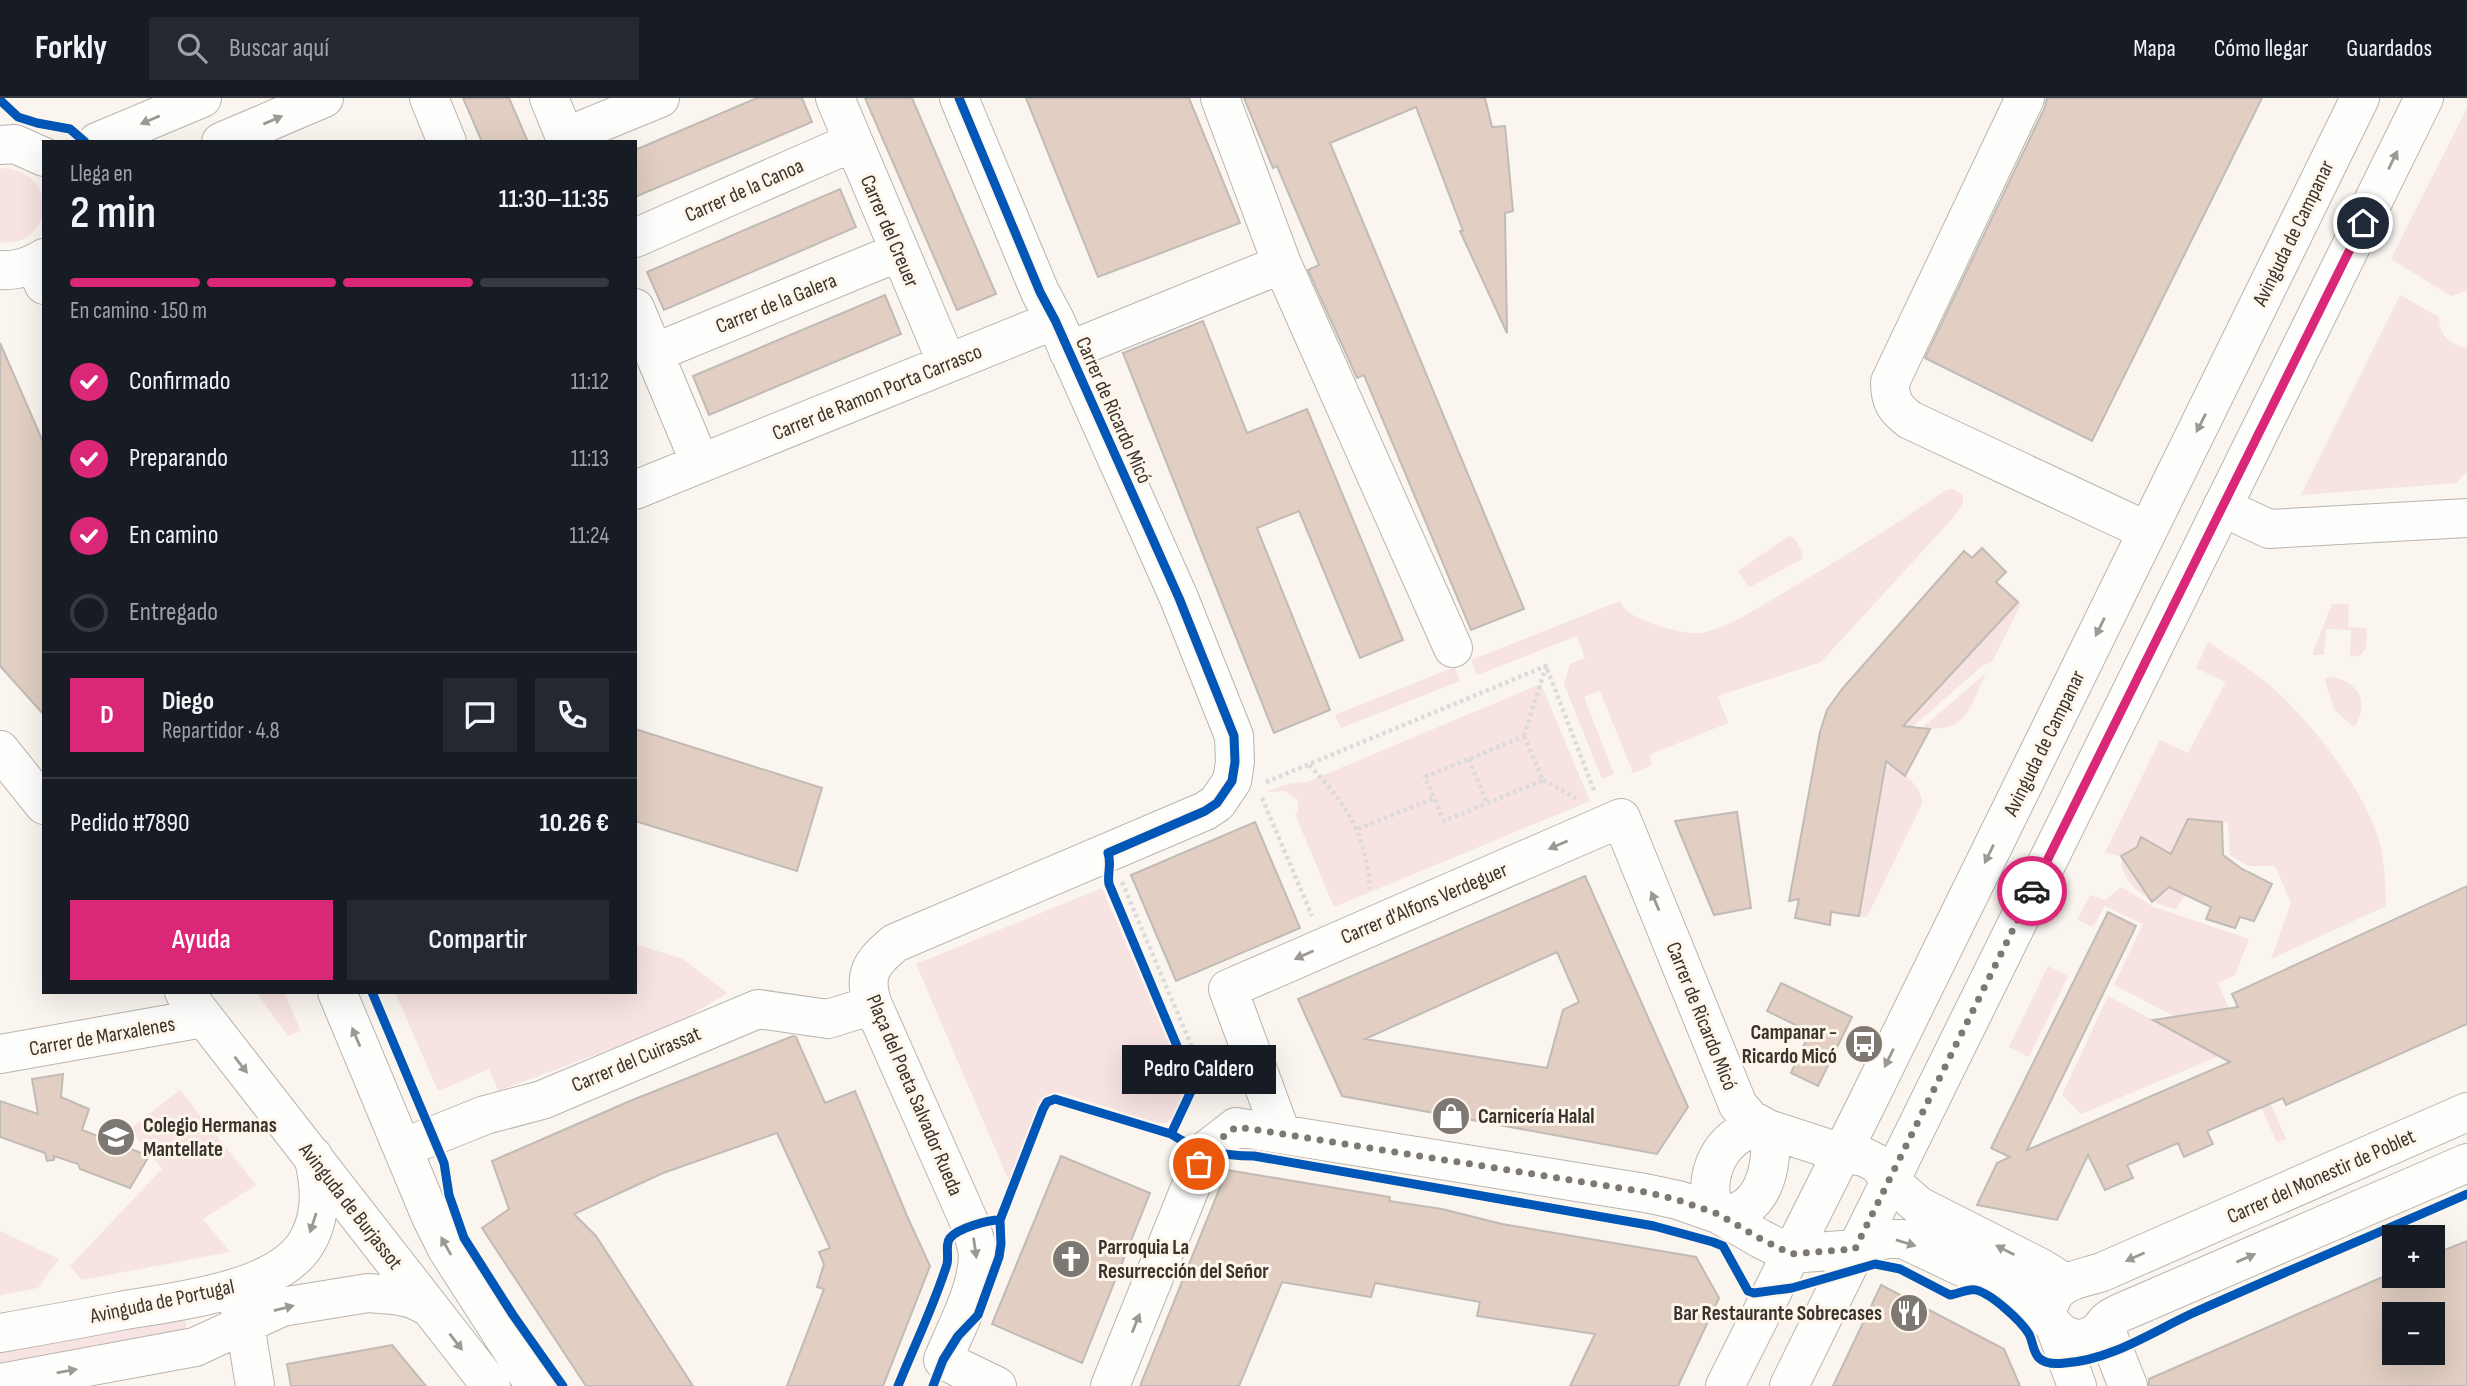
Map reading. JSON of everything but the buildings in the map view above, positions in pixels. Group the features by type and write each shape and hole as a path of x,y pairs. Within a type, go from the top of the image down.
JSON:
{"street":[{"path":"102,140 202,98"},
{"path":"226,140 324,98"},
{"path":"429,98 446,140"},
{"path":"548,98 566,139 660,98"},
{"name":"Carrer del Creuer","path":"835,98 947,363"},
{"name":"Carrer de Ricardo Micó","path":"960,98 1040,292 1179,598 1234,736"},
{"path":"1220,98 1282,264 1453,648"},
{"path":"2025,98 1889,382 1890,398 1898,412 1910,420 2147,531"},
{"name":"Avinguda de Campanar","path":"1725,1386 2360,98"},
{"path":"1789,1386 2424,98"},
{"name":"Carrer de la Canoa","path":"637,237 853,142"},
{"path":"0,145 15,144 42,156"},
{"name":"Carrer de la Galera","path":"654,353 899,252"},
{"name":"Carrer de Ramon Porta Carrasco","path":"637,490 947,363 1061,335 1282,264"},
{"path":"637,313 700,463"},
{"path":"2252,317 2284,347 2288,374"},
{"path":"2227,372 2263,379 2288,374"},
{"path":"2172,482 2170,500 2180,516 2198,522 2215,515 2222,507"},
{"path":"2222,507 2269,530 2467,518"},
{"name":"Plaça del Poeta Salvador Rueda","path":"997,1386 938,1373 970,1292 978,1251 971,1226 873,1004 868,991 870,974 876,959 895,943 1205,811 1217,803 1232,781 1235,762 1234,736"},
{"path":"15,761 42,802"},
{"name":"Carrer de Ricardo Micó","path":"1608,806 1738,1105 1750,1119 1768,1129 1842,1153 1864,1157 1878,1164 1889,1180 1919,1206 2071,1282"},
{"name":"Carrer d'Alfons Verdeguer","path":"1280,1133 1228,989 1608,806"},
{"path":"338,994 431,1217 447,1249 535,1386"},
{"name":"Carrer del Cuirassat","path":"403,1148 485,1115 542,1100 758,1009 828,1019 844,1016 873,1004"},
{"name":"Carrer de Marxalenes","path":"0,1054 194,1005"},
{"name":"Avinguda de Burjassot","path":"194,1005 491,1386"},
{"name":"Carrer del Monestir de Poblet","path":"2071,1282 2175,1240 2467,1112"},
{"path":"1110,1386 1205,1151 1236,1127 1645,1192 1687,1202 1718,1214 1791,1254 1855,1249 1886,1239 1903,1240 2018,1291 2034,1301 2064,1335 2082,1339 2097,1333 2105,1323 2127,1310 2467,1163"},
{"path":"1768,1129 1770,1160 1760,1190 1742,1211 1731,1215 1718,1214 1712,1204 1709,1187 1713,1169 1723,1151 1737,1137 1750,1130 1768,1129"},
{"name":"Avinguda de Portugal","path":"0,1333 187,1300 265,1277 284,1265 302,1248 313,1228 319,1203 319,1182 313,1156"},
{"path":"2175,1240 2192,1282"},
{"path":"2077,1386 2049,1309 2051,1298 2058,1288 2071,1282 2088,1282 2101,1291 2108,1306 2105,1323 2128,1386"},
{"path":"228,1290 241,1307 255,1386"},
{"name":"Avinguda de Portugal","path":"0,1383 195,1347 282,1307 368,1293 413,1299 429,1307"}],"path":[{"path":"1546,666 1524,736 1543,780 1585,803"},
{"path":"1257,786 1546,666"},
{"path":"1546,666 1608,806"},
{"path":"1524,736 1425,778 1444,821 1543,780"},
{"path":"1469,759 1487,803"},
{"path":"1309,765 1339,798 1358,830 1368,862 1370,892"},
{"path":"1262,796 1312,918"},
{"path":"1358,830 1434,798"},
{"path":"1119,873 1208,1085"}],"shaded area":[{"path":"2467,108 2467,291 2451,296 2391,259"},
{"path":"0,169 24,174 36,184 42,195 39,224 30,235 17,241 0,242"},
{"path":"2400,295 2439,317 2443,334 2455,345 2467,348 2467,472 2456,483 2301,495"},
{"path":"1954,489 1963,496 1963,504 1951,520 1821,662 1718,696 1728,723 1649,755 1652,765 1633,773 1600,691 1584,697 1614,774 1602,779 1564,684 1570,664 1585,658 1577,636 1477,675 1471,660 1620,601 1632,614 1662,627 1694,633 1712,630 1754,611 1866,543 1946,490"},
{"path":"1789,536 1794,538 1803,554 1802,559 1750,587 1747,585 1738,571"},
{"path":"2018,602 2021,604 1992,662 1982,666 1912,727 1903,726"},
{"path":"2332,604 2349,604 2348,627 2367,628 2366,647 2361,655 2350,657 2351,630 2326,629 2324,655 2314,655"},
{"path":"2208,642 2274,689 2320,738 2360,797 2378,837 2382,854 2386,906 2271,959 2291,903 2275,866 2248,866 2230,855 2228,823 2192,819 2171,854 2142,837 2137,847 2173,883 2189,889 2176,909 2157,903 2138,892 2125,876 2121,856 2105,853 2160,740 2188,753 2226,682 2196,668"},
{"path":"1455,667 1460,681 1341,728 1335,715"},
{"path":"1986,673 1965,716 1949,726 1937,729 1922,728"},
{"path":"2333,677 2350,684 2359,695 2361,709 2355,726 2334,709 2325,680"},
{"path":"1541,684 1590,801 1334,907 1295,814 1298,813 1298,800 1284,791 1266,792 1291,783 1307,782"},
{"path":"1886,761 1915,785 1922,804 1867,917 1859,916"},
{"path":"2121,887 2154,907 2249,939 2235,975 2218,983 2286,1139 2277,1143 2236,1049 2081,1114 2062,1095 2108,996 2211,1051 2183,1021 2114,985 2143,924 2105,906 2093,927 2077,920 2090,895 2105,900"},
{"path":"1102,888 1185,1081 1183,1099 1170,1120 1158,1123 1069,1095 1050,1095 1041,1103 1009,1181 916,964"},
{"path":"637,945 683,959 727,993 673,1026 498,1091 489,1069 438,1091 396,994 637,994"},
{"path":"2048,966 2068,976 2029,1057 2009,1047"},
{"path":"257,994 285,994 301,1031 288,1036"},
{"path":"180,1090 256,1185 203,1219 230,1252 82,1280 70,1266 162,1169 130,1129"},
{"path":"0,1231 59,1259 38,1288 0,1295"},
{"path":"183,1308 189,1339 0,1374 0,1341"}],"cycle path":[{"path":"959,98 1040,292 1179,598 1234,736 1235,762 1232,781 1217,803 1205,811 1108,853 1109,884 1193,1087 1171,1134"},
{"path":"0,100 18,117 70,129 83,140"},
{"path":"373,994 444,1163 449,1195 464,1238 563,1386"},
{"path":"933,1386 943,1360 958,1336 978,1315 999,1257 1000,1220 1043,1109 1047,1102 1055,1099 1171,1134 1191,1145 1211,1151 1254,1156 1654,1226 1713,1242 1723,1246 1748,1291 1754,1293 1792,1288 1875,1264 1900,1269 1950,1295 1973,1290 1990,1297 2013,1315 2025,1329 2039,1358 2055,1363 2082,1361 2115,1351 2193,1313 2467,1194"},
{"path":"898,1386 942,1280 950,1238 973,1225 1000,1220"}],"way so far":[{"path":"1199,1164 1205,1151 1236,1127 1645,1192 1718,1214 1791,1254 1855,1249 2032,891"}],"place":[{"name":"Campanar - Ricardo Micó","path":"1864,1044"},
{"name":"Carnicería Halal","path":"1451,1116"},
{"name":"Colegio Hermanas Mantellate","path":"116,1137"},
{"name":"Pedro Caldero","path":"1199,1164"},
{"name":"Parroquia La Resurrección del Señor","path":"1071,1259"},
{"name":"Bar Restaurante Sobrecases","path":"1909,1313"}],"route":[{"path":"2032,891 2363,223"}]}
